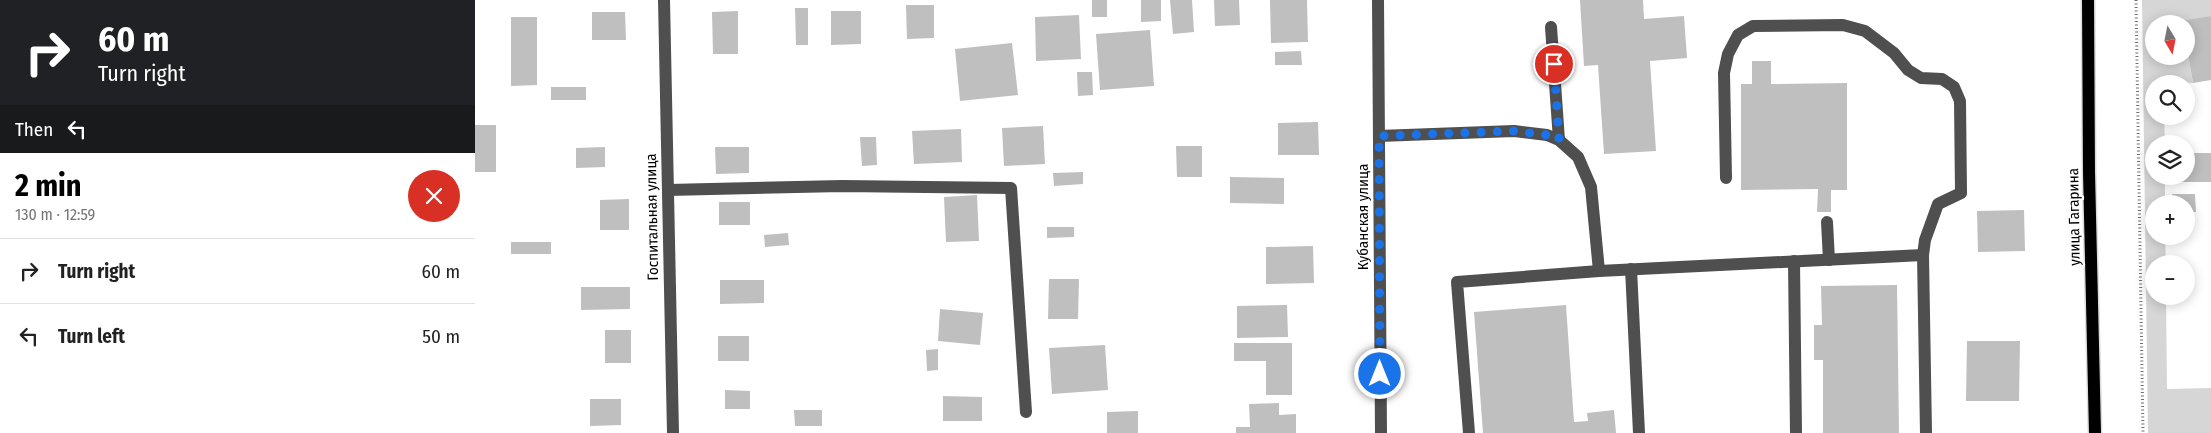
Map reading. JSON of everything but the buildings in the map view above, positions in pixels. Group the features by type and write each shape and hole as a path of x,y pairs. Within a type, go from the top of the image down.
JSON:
{"main road":[{"name":"улица Гагарина","path":"2088,0 2089,182 2095,433"}],"street":[{"name":"Госпитальная улица","path":"665,0 673,433"},
{"name":"Кубанская улица","path":"1378,0 1381,433"},
{"path":"1726,178 1724,73 1728,54 1738,35 1753,26 1843,25 1865,31 1894,53 1908,70 1921,78 1942,79 1954,87 1960,101 1961,193 1938,204 1925,240 1923,255 1926,433"},
{"path":"1551,27 1559,140"},
{"path":"1379,136 1514,131 1547,135 1559,140 1578,157 1591,187 1599,271"},
{"path":"668,190 842,186 1011,188 1026,412"},
{"path":"1827,222 1829,260"},
{"path":"1469,433 1457,282 1631,269 1923,255"},
{"path":"1794,261 1796,433"},
{"path":"1631,269 1639,433"}],"path":[{"path":"2136,0 2143,433"}],"shaded area":[{"path":"2142,0 2211,0 2211,16 2195,21 2195,15 2145,15 2145,65 2190,65 2192,75 2145,75 2145,125 2164,125 2165,135 2145,135 2145,185 2165,185 2165,195 2145,195 2145,216"},
{"path":"2145,245 2165,245 2166,255 2146,255"},
{"path":"2146,305 2166,305 2167,389 2211,388 2211,433 2148,433"}],"route":[{"path":"1380,374 1379,136 1514,131 1547,135 1559,140 1554,64"}]}
